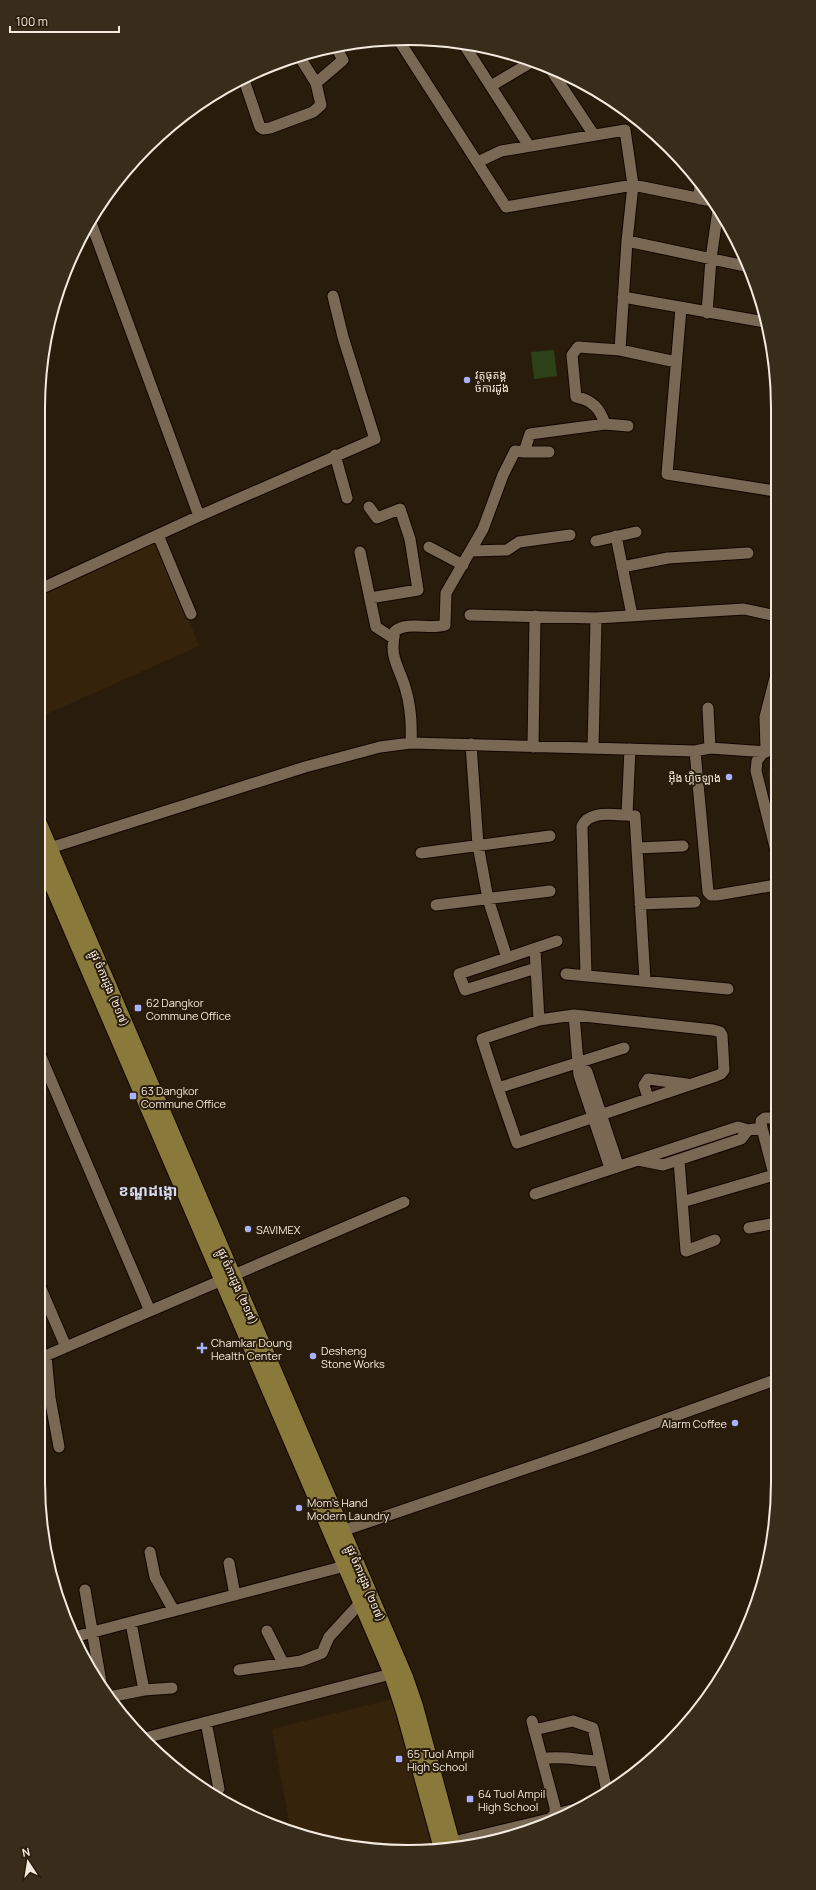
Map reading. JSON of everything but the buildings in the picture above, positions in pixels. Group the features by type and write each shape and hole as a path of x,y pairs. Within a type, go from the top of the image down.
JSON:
{"main road":[{"name":"ផ្លូវ ចំការដូង (២១៧)","path":"45,862 228,1278 338,1533 406,1677 416,1706 425,1768"},
{"name":"ផ្លូវ ចំការដូង (២១៧)","path":"338,1533 345,1566 391,1674 425,1768 448,1843"}],"street":[{"path":"402,45 506,208 633,185 706,200"},
{"path":"468,50 529,146"},
{"path":"316,83 343,60 339,52"},
{"path":"245,83 258,124 263,129 306,114 318,108 321,103 316,83 302,61"},
{"path":"491,86 527,65"},
{"path":"555,76 594,135"},
{"path":"478,162 501,151 625,130 633,185 622,297 620,350"},
{"path":"699,192 699,199"},
{"path":"707,313 711,259 717,218"},
{"path":"93,228 199,516"},
{"path":"627,242 741,265"},
{"path":"45,587 335,455 375,439 343,337 333,296"},
{"path":"622,297 761,321"},
{"path":"681,308 667,474 771,490"},
{"path":"605,424 602,414 589,400 576,397 572,355 578,347 620,350 676,362"},
{"path":"524,452 530,434 605,424 628,426"},
{"path":"411,743 410,704 405,686 393,660 393,638 395,631 398,628 439,627 445,624 446,593 482,529 514,451 549,452"},
{"path":"335,455 347,498"},
{"path":"369,507 377,518 400,510 410,539 418,590 370,598"},
{"path":"596,541 636,532"},
{"path":"471,551 508,550 519,542 570,535"},
{"path":"158,536 191,614"},
{"path":"616,536 632,616"},
{"path":"429,547 463,565"},
{"path":"360,552 363,572 376,627 393,638"},
{"path":"622,567 668,558 748,553"},
{"path":"470,615 596,618 744,608 771,615"},
{"path":"533,747 535,616"},
{"path":"593,748 596,618"},
{"path":"771,694 765,717 766,752 757,761 756,771 771,822"},
{"path":"708,708 710,748"},
{"path":"45,852 305,768 380,747 411,743 630,749 695,750 710,748 766,752"},
{"path":"471,744 478,845 488,899 508,958"},
{"path":"627,815 630,749"},
{"path":"695,750 708,892 711,895 717,895 771,886"},
{"path":"586,976 582,826 585,820 591,816 627,815 634,816 645,980"},
{"path":"421,853 550,836"},
{"path":"637,848 683,846"},
{"path":"436,905 550,891"},
{"path":"640,904 694,902"},
{"path":"536,968 465,990 459,974 557,942"},
{"path":"535,949 539,1020"},
{"path":"566,974 645,980 728,989"},
{"path":"574,1015 579,1075 596,1115 614,1166"},
{"path":"574,1015 720,1032 722,1036 724,1071 720,1075 596,1115 517,1143 482,1040 539,1020 574,1015"},
{"path":"498,1088 624,1048"},
{"path":"45,1066 150,1311"},
{"path":"648,1098 644,1085 648,1078 690,1085"},
{"path":"771,1118 765,1118 761,1121 771,1162"},
{"path":"535,1194 614,1166 738,1127 748,1130 762,1128"},
{"path":"637,1160 663,1165 741,1139 748,1130"},
{"path":"679,1160 686,1251 715,1240"},
{"path":"682,1202 771,1182"},
{"path":"45,1356 404,1202"},
{"path":"749,1228 771,1224"},
{"path":"45,1298 66,1347"},
{"path":"45,1372 59,1447"},
{"path":"338,1533 583,1449 771,1381"},
{"path":"150,1552 155,1577 174,1611"},
{"path":"229,1563 235,1595"},
{"path":"79,1636 345,1566"},
{"path":"85,1590 100,1673"},
{"path":"239,1670 301,1661 322,1653 329,1638 361,1602"},
{"path":"132,1623 144,1690"},
{"path":"268,1631 283,1664"},
{"path":"149,1737 391,1674"},
{"path":"115,1696 144,1690 172,1688"},
{"path":"552,1815 542,1759 533,1725 573,1721 593,1728 596,1734 605,1787"},
{"path":"206,1722 219,1789"},
{"path":"542,1759 557,1756 583,1761 600,1761"},
{"path":"475,1839 536,1822"}],"shaded area":[{"path":"554,350 557,376 534,379 531,352"},
{"path":"159,540 199,646 45,715 45,590"},
{"path":"771,706 771,794 768,775 770,762 768,716"},
{"path":"392,1699 432,1844 408,1845 361,1842 314,1833 290,1825 272,1729"}],"place":[{"name":"វត្តធុតង្គ ចំការដូង","path":"467,380"},
{"name":"អ៊ឹង ហ្គិចឡាង","path":"729,777"},
{"name":"62 Dangkor Commune Office","path":"138,1008"},
{"name":"63 Dangkor Commune Office","path":"133,1096"},
{"name":"SAVIMEX","path":"248,1229"},
{"name":"Chamkar Doung Health Center","path":"202,1348"},
{"name":"Desheng Stone Works","path":"313,1356"},
{"name":"Alarm Coffee","path":"735,1423"},
{"name":"Mom's Hand Modern Laundry","path":"299,1508"},
{"name":"65 Tuol Ampil High School","path":"399,1759"},
{"name":"64 Tuol Ampil High School","path":"470,1799"}],"district":[{"name":"ខណ្ឌដង្កោ","path":"148,1190"}]}
